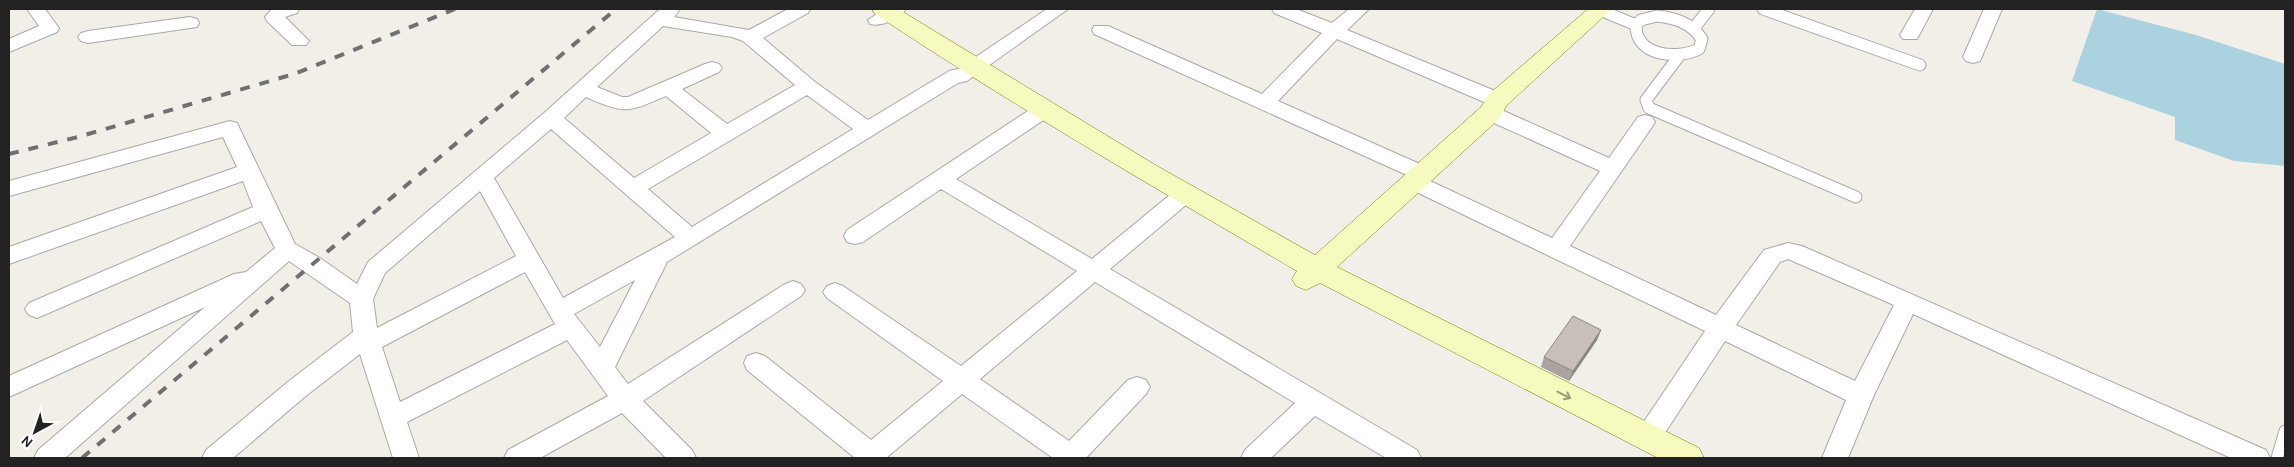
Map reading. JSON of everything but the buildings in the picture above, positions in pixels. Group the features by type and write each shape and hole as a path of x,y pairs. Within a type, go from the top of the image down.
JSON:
{"street":[{"path":"290,9 279,12 274,17 299,41"},
{"path":"750,37 799,9"},
{"path":"1281,9 1334,31 1494,107 1613,168"},
{"path":"1265,103 1334,31 1360,9"},
{"path":"1312,274 1419,178 1601,9"},
{"path":"1910,35 1924,9"},
{"path":"1973,57 1993,9"},
{"path":"9,46 50,28 40,10"},
{"path":"392,418 565,319 659,255 691,238 866,129 964,73 1049,11"},
{"path":"882,12 964,73 1037,114 1179,199 1312,274 1647,448 1688,458"},
{"path":"406,458 366,340 361,299 376,268 584,89 665,14 750,37 808,86 866,129"},
{"path":"88,38 193,16"},
{"path":"181,44 193,16"},
{"path":"1101,30 1265,103 1419,178 1556,250 1861,395"},
{"path":"584,89 620,104 638,103 712,68"},
{"path":"633,188 808,86"},
{"path":"669,88 725,134"},
{"path":"854,236 1037,114"},
{"path":"551,118 691,238"},
{"path":"1556,250 1645,122"},
{"path":"9,188 230,128 266,210 287,250 312,264 361,299"},
{"path":"9,256 249,172"},
{"path":"483,177 565,319 625,399 683,458"},
{"path":"940,179 1408,458"},
{"path":"756,363 869,457 1179,199"},
{"path":"37,309 266,210"},
{"path":"47,458 287,250"},
{"path":"1647,448 1720,328 1772,256 1780,252 1802,254 2257,458"},
{"path":"602,368 659,255"},
{"path":"214,458 298,388 366,340 530,259"},
{"path":"9,387 265,269"},
{"path":"517,458 625,399 793,290"},
{"path":"835,292 1072,458 1137,387"},
{"path":"1835,458 1861,395 1907,302"},
{"path":"1254,458 1314,402"}],"lane":[{"path":"1601,9 1636,24"},
{"path":"1694,28 1709,9"},
{"path":"1763,9 1920,65"},
{"path":"1648,17 1667,17 1694,28 1702,39 1699,49 1679,56 1657,52 1640,42 1636,36 1636,24 1648,17"},
{"path":"1679,56 1646,100 1649,108 1856,197"},
{"path":"2277,458 2285,431"}],"water":[{"path":"2097,9 2196,35 2285,64 2285,166 2234,161 2175,140 2175,117 2072,81"}],"railway":[{"path":"9,154 78,137 294,74 455,9"},
{"path":"82,458 616,9"}]}
